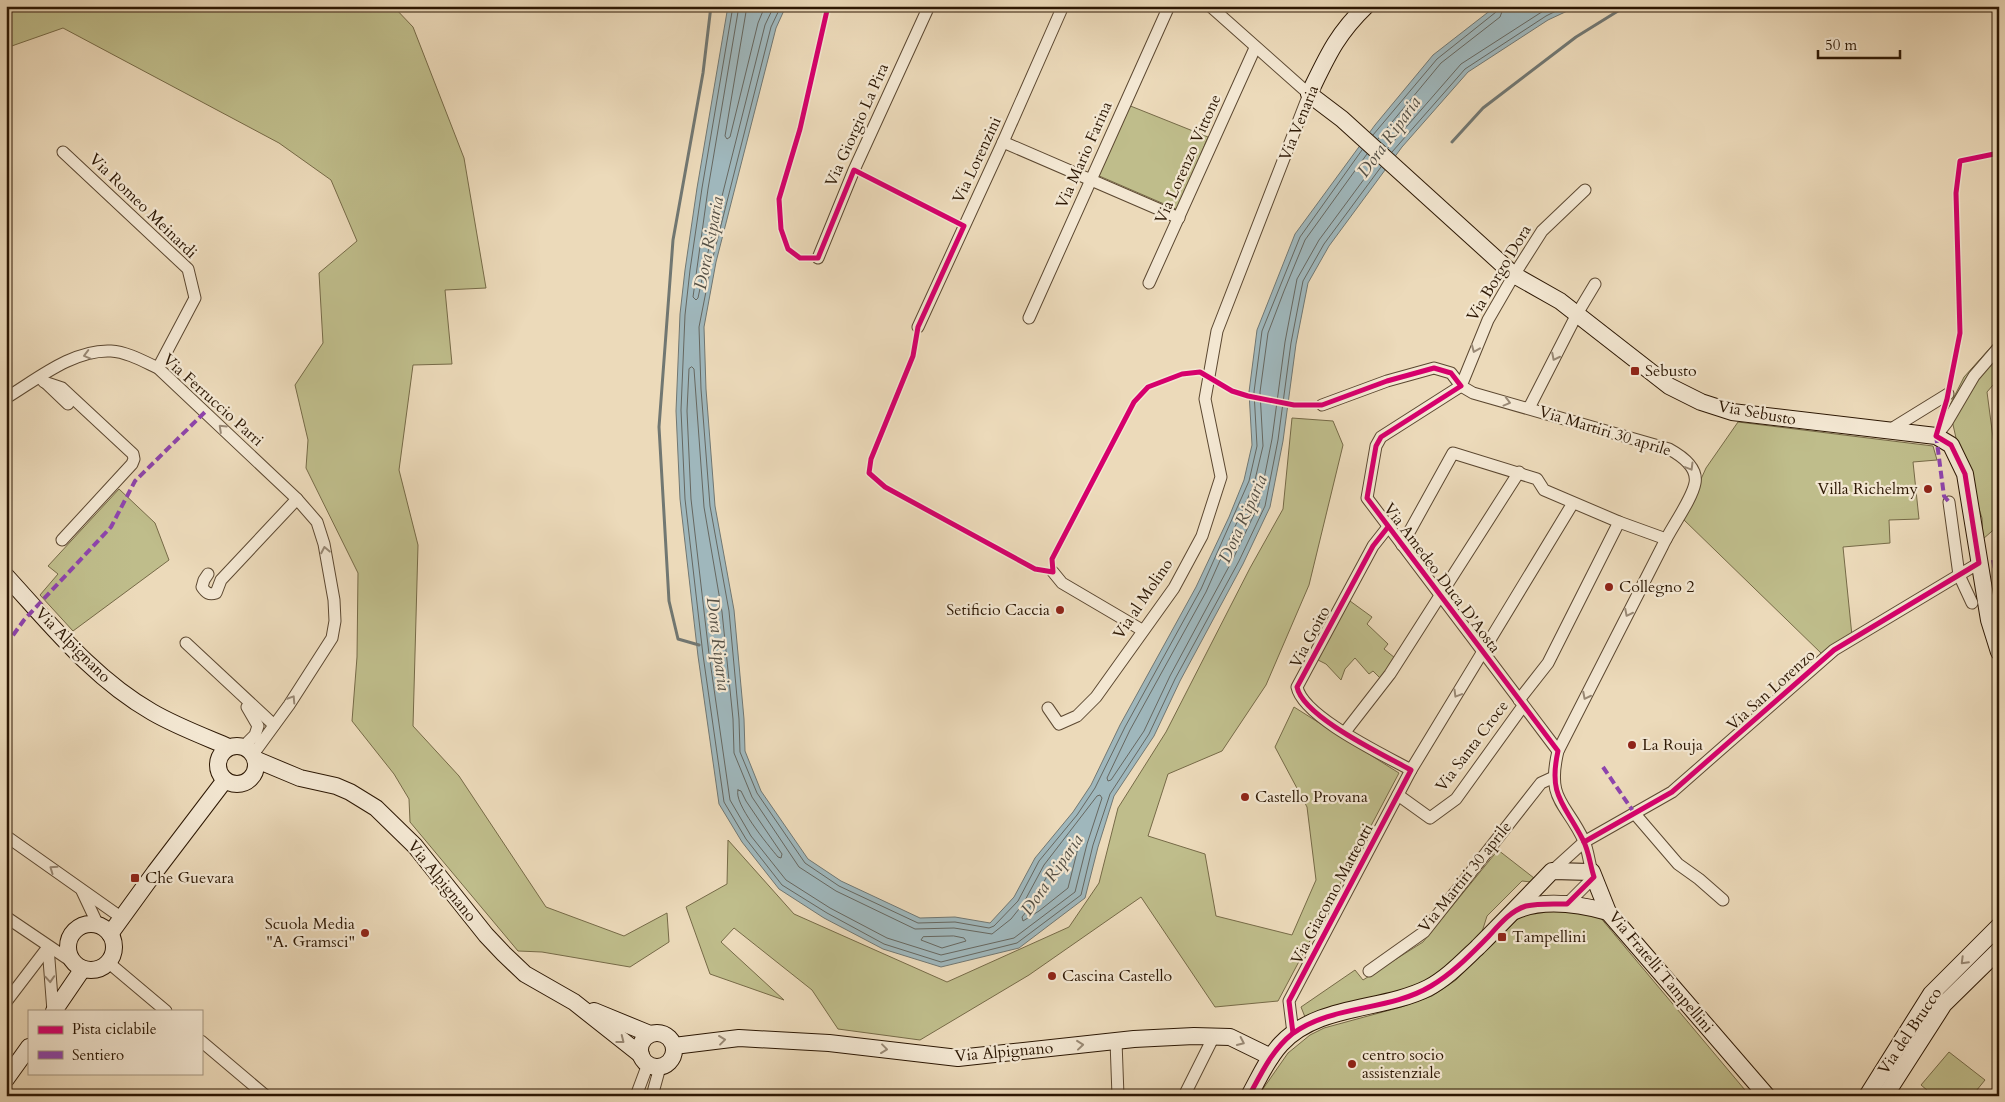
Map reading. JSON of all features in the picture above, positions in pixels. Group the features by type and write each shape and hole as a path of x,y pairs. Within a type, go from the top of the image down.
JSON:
{"street":[{"name":"Via Giorgio La Pira","path":"818,258 854,170 929,6"},
{"name":"Via Lorenzini","path":"918,327 1004,142 1063,6"},
{"name":"Via Mario Farina","path":"1029,318 1168,6"},
{"path":"1210,6 1309,94"},
{"name":"Via Venaria","path":"1249,249 1309,94 1334,43 1348,24 1366,6"},
{"name":"Via Lorenzo Vittone","path":"1149,283 1180,218 1255,48"},
{"name":"Via Sebusto","path":"1309,94 1342,119 1514,275 1560,301 1669,386 1701,402 1732,412 1936,436"},
{"path":"1004,142 1180,218"},
{"name":"Via Romeo Meinardi","path":"63,152 188,268 195,298 158,368"},
{"name":"Via Borgo Dora","path":"1461,386 1488,320 1514,275 1542,231 1585,190"},
{"name":"Via al Molino","path":"1048,708 1059,724 1077,716 1096,697 1142,630 1174,588 1202,536 1221,477 1205,399 1217,331 1249,249"},
{"path":"1529,408 1577,314 1595,284"},
{"path":"1999,347 1974,376 1947,422 1936,436 1951,445 1965,474 1988,620 1999,652"},
{"name":"Via Ferruccio Parri","path":"6,398 42,380 68,361 90,353 111,351 134,356 158,368 297,499 317,522 321,533 334,600 335,621 332,638 274,725 248,756"},
{"name":"Via Martiri 30 aprile","path":"1322,405 1387,381 1434,368 1450,373 1461,386 1473,392 1669,449 1683,457 1694,471 1696,481 1691,494 1666,539 1558,751"},
{"path":"42,380 68,404"},
{"path":"42,380 62,388 133,454 134,459 132,464 62,540"},
{"name":"Via Amedeo Duca D'Aosta","path":"1461,386 1381,437 1376,446 1367,498 1558,751"},
{"path":"1888,431 1948,394"},
{"path":"1402,545 1453,453 1537,479 1544,490 1619,522 1666,539"},
{"path":"1345,732 1390,674 1519,472"},
{"path":"208,574 202,587 206,592 216,593 221,580 297,499"},
{"name":"Via Giacomo Matteotti","path":"1293,1033 1290,1002 1411,770 1573,502"},
{"path":"1949,502 1959,575 1972,602"},
{"path":"1521,703 1548,663 1619,522"},
{"name":"Via Goito","path":"1388,527 1373,546 1298,687 1299,693 1306,704 1327,722 1411,770"},
{"name":"Via San Lorenzo","path":"1584,842 1672,792 1834,650 1980,564"},
{"path":"1054,572 1062,583 1142,630"},
{"name":"Via Alpignano","path":"6,576 94,670 135,701 201,743 218,764"},
{"path":"186,643 274,725"},
{"path":"240,695 258,726 248,756 249,781 232,784 225,780 219,772 220,754 248,756"},
{"name":"Via Santa Croce","path":"1398,795 1430,818 1456,800 1521,703"},
{"name":"Via Alpignano","path":"172,723 300,778 336,786 376,808 389,818 415,846 486,935 525,974 574,1002 650,1034"},
{"name":"Via Fratelli Tampellini","path":"1558,751 1554,777 1556,793 1584,842 1593,874 1608,912 1767,1096"},
{"name":"Via Martiri 30 aprile","path":"1369,971 1424,932 1540,783 1554,777"},
{"path":"77,965 67,950 69,939 75,930 84,925 104,929 122,918 225,780"},
{"path":"1635,814 1678,864 1723,900"},
{"path":"6,836 122,918"},
{"path":"1249,1096 1271,1056 1293,1033 1320,1019 1352,1009 1401,998 1428,988 1450,973 1552,871 1584,842"},
{"path":"1552,871 1593,874"},
{"path":"1567,904 1593,874"},
{"path":"6,917 77,965 93,971 100,970 113,957 115,946 80,888"},
{"path":"1512,913 1535,904 1567,904 1608,912"},
{"name":"Via del Brucco","path":"1867,1096 1931,994 1999,926"},
{"path":"6,1002 48,946"},
{"path":"48,946 53,1010"},
{"name":"Via del Brucco","path":"1885,1096 1944,1004 1999,950"},
{"path":"109,963 165,1010"},
{"path":"54,1010 77,965"},
{"name":"Via Alpignano","path":"574,1002 649,1062"},
{"path":"649,1062 666,1064 672,1058 674,1046 672,1040 664,1034 650,1034 642,1042 649,1062 652,1095"},
{"path":"1184,1096 1214,1036"},
{"name":"Via Alpignano","path":"674,1046 739,1038 829,1043 958,1058 1116,1041 1214,1036 1230,1037 1271,1056"},
{"path":"1116,1041 1118,1096"},
{"path":"202,1042 266,1096"},
{"path":"9,1076 28,1048"},
{"path":"636,1096 649,1062"}],"shaded area":[{"path":"6,6 393,6 413,27 464,158 486,288 445,290 452,364 413,365 399,470 418,545 413,726 459,776 546,907 624,936 667,913 669,942 630,967 542,952 518,951 410,822 409,799 394,774 352,721 357,657 358,573 306,468 308,440 295,385 323,343 319,273 357,241 331,180 279,143 63,28 6,48"},
{"path":"1128,105 1208,137 1178,210 1097,175"},
{"path":"1999,338 1999,378 1987,392 1999,483 1999,525 1983,539 1982,518 1956,438 1949,407 1964,377"},
{"path":"1292,418 1333,421 1343,445 1309,585 1266,685 1222,751 1168,774 1148,836 1205,854 1216,916 1292,935 1316,880 1307,807 1275,747 1294,707 1399,773 1278,1001 1215,1007 1141,897 1029,975 920,1040 838,1029 812,990 734,928 721,942 784,1000 710,974 686,907 727,884 728,840 794,914 947,982 1069,927 1099,883 1118,808 1166,732 1250,568 1283,509"},
{"path":"1738,422 1933,446 1937,460 1913,462 1919,519 1889,520 1890,543 1843,547 1852,636 1822,654 1683,519 1706,468"},
{"path":"119,489 155,523 169,560 73,631 40,595 58,574 48,566"},
{"path":"1350,601 1372,617 1367,624 1388,644 1384,649 1395,658 1381,679 1373,671 1369,674 1355,658 1345,669 1341,680 1326,664 1316,659"},
{"path":"1498,850 1534,878 1531,882 1522,881 1487,916 1481,935 1441,970 1425,981 1395,993 1305,1017 1301,1007 1355,970 1363,980 1423,942"},
{"path":"1566,910 1599,916 1750,1096 1258,1096 1288,1053 1310,1035 1324,1028 1401,1007 1432,996 1456,980 1524,913"},
{"path":"1949,1052 1985,1080 1972,1096 1934,1096 1921,1085"}],"water":[{"name":"Dora Riparia","path":"728,6 786,6 776,28 716,262 704,327 706,389 715,506 734,610 745,751 761,791 808,859 841,881 920,918 955,917 990,923 1014,897 1035,858 1073,812 1091,785 1120,725 1196,587 1229,517 1244,480 1252,445 1249,392 1257,330 1295,234 1375,125 1433,55 1496,6 1578,6 1548,20 1468,72 1402,147 1329,246 1308,283 1296,344 1283,441 1270,507 1243,564 1180,681 1154,736 1114,796 1085,898 1019,948 941,967 883,949 824,918 779,889 742,842 719,804 698,656 680,499 676,411 680,314 685,270"}],"waterway":[{"name":"Dora Riparia","path":"699,645 678,639 669,601 659,427 673,240 703,73 711,6"},
{"path":"1452,142 1483,108 1576,37 1626,6"}],"marked path":[{"path":"6,645 24,620 111,527 135,481 205,412"},
{"path":"1936,435 1944,496 1949,502"},
{"path":"1993,560 1999,592"},
{"path":"1603,767 1635,814"}],"cycle path":[{"path":"828,6 800,129 779,199 781,229 788,249 800,258 818,258 854,170 964,226 918,327 913,356 871,459 869,473 885,487 1035,569 1053,572 1052,559 1134,402 1148,387 1182,374 1200,372 1232,391 1248,396 1294,405 1322,405 1387,381 1434,368 1451,373 1461,386 1381,437 1376,446 1367,498 1558,751 1555,766 1557,789 1564,807 1585,844 1594,877 1567,904 1531,905 1515,911 1461,963 1431,986 1397,1000 1325,1018 1308,1024 1292,1034 1273,1055 1249,1096"},
{"path":"1584,842 1672,792 1834,650 1979,563 1965,474 1951,445 1936,436 1947,399 1960,333 1956,193 1960,161 1999,153"},
{"path":"1293,1033 1289,1001 1411,770 1346,734 1329,722 1314,711 1303,699 1297,687 1373,546 1388,527"}],"place":[{"name":"Sebusto","path":"1635,371"},
{"name":"Villa Richelmy","path":"1928,489"},
{"name":"Collegno 2","path":"1609,587"},
{"name":"Setificio Caccia","path":"1060,610"},
{"name":"La Rouja","path":"1632,745"},
{"name":"Castello Provana","path":"1245,797"},
{"name":"Che Guevara","path":"135,878"},
{"name":"Scuola Media \"A. Gramsci\"","path":"365,933"},
{"name":"Tampellini","path":"1502,937"},
{"name":"Cascina Castello","path":"1052,976"},
{"name":"centro socio assistenziale","path":"1352,1064"}]}
